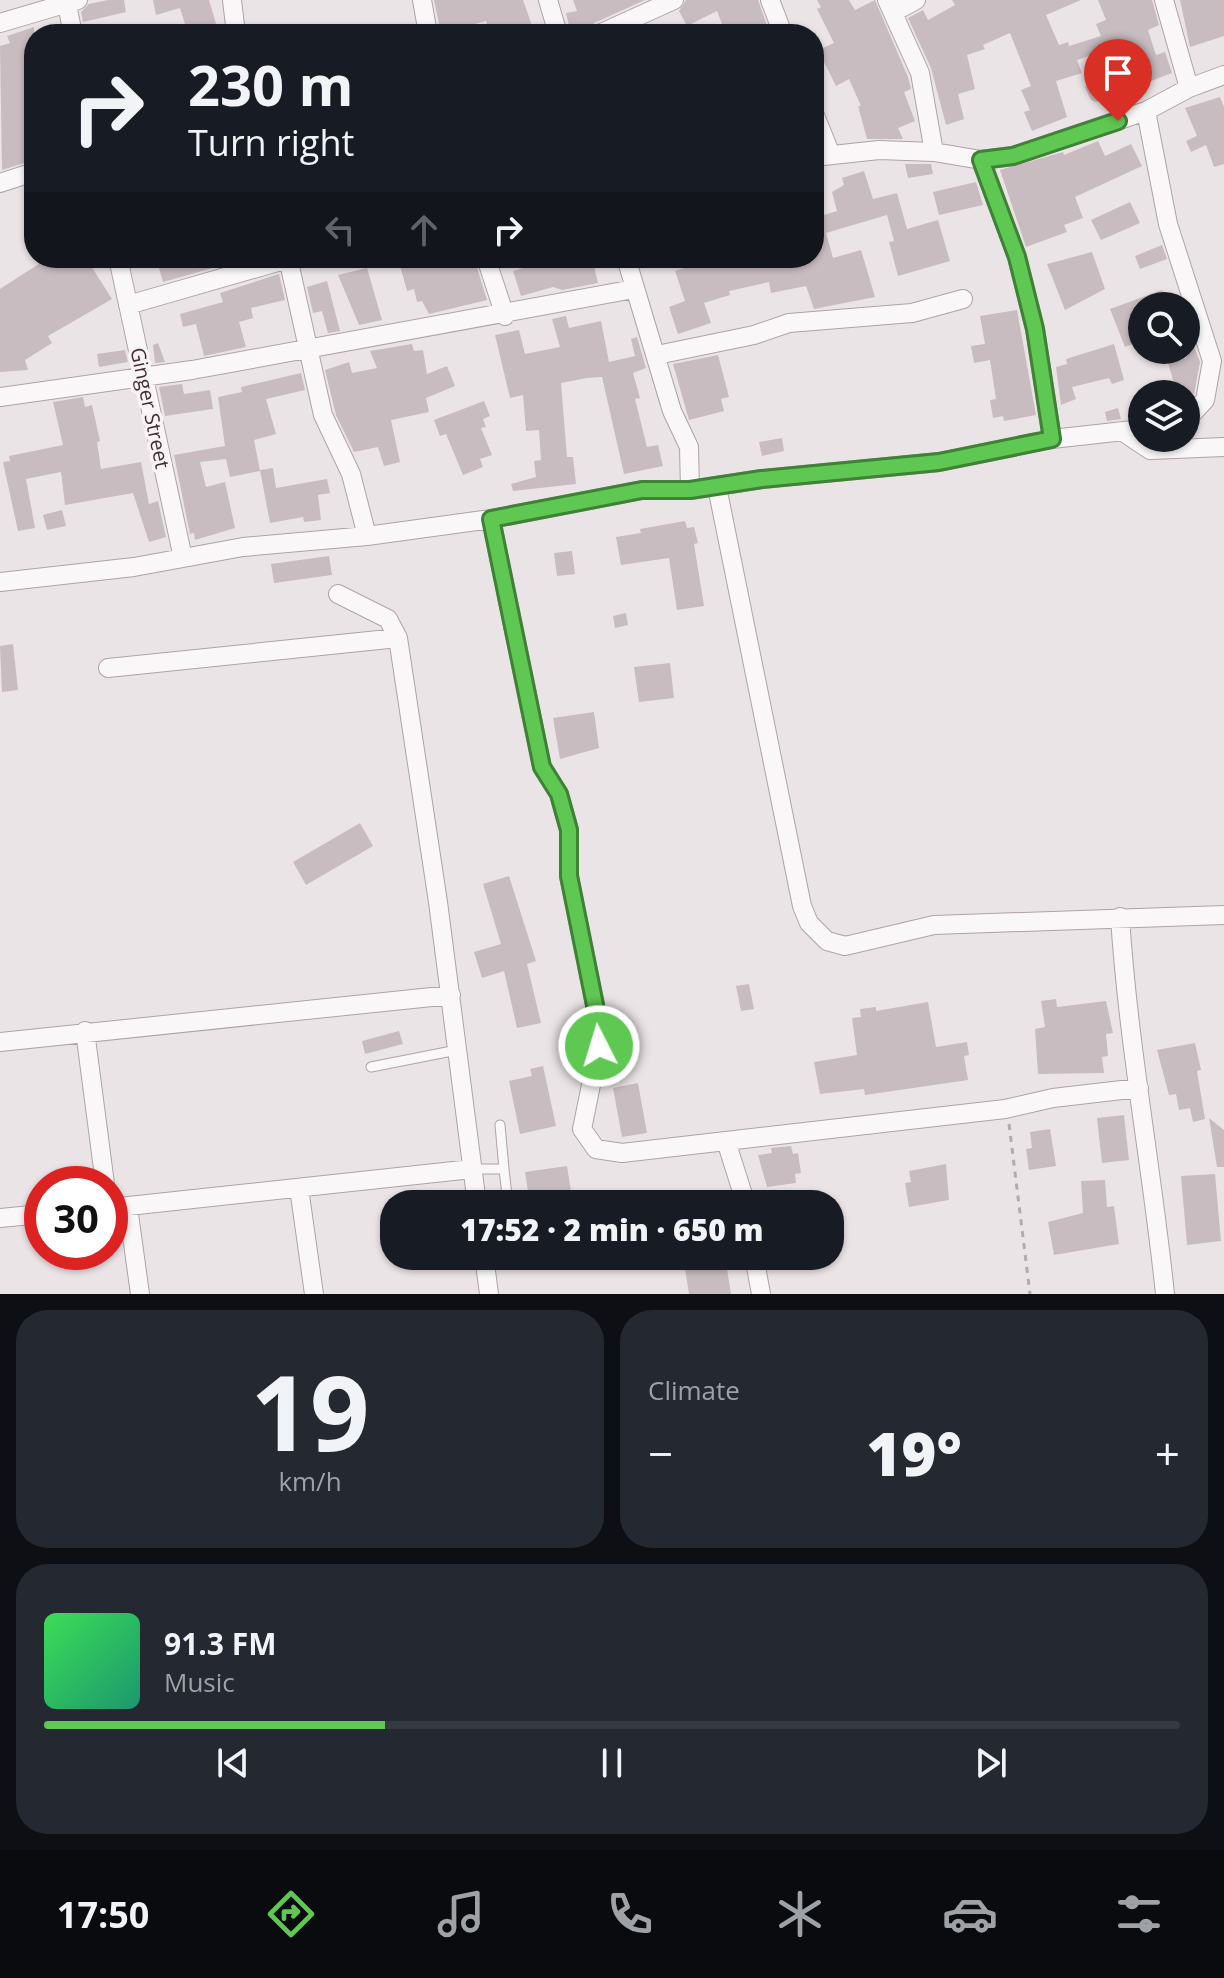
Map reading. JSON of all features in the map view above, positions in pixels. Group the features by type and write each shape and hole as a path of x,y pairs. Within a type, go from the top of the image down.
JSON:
{"street":[{"path":"232,0 235,24"},
{"path":"422,0 426,24"},
{"path":"548,0 555,24"},
{"path":"621,24 674,0"},
{"path":"770,0 779,24"},
{"path":"916,0 890,6 920,73 934,152"},
{"path":"1164,0 1189,88"},
{"path":"0,23 70,1 72,24"},
{"path":"824,156 879,150 934,152 981,160 1013,156 1146,111 1189,88 1224,75"},
{"path":"1146,111 1168,224 1212,361 1205,400 1200,405"},
{"path":"981,160 1017,257 1035,329 1052,439"},
{"path":"0,183 24,175"},
{"name":"Ginger Street","path":"120,268 183,558"},
{"path":"128,305 254,268"},
{"path":"290,268 323,415 351,474 367,536"},
{"path":"489,268 505,316"},
{"path":"629,268 672,411 689,447 690,490"},
{"path":"0,397 142,378 308,350 370,336 505,316 634,289"},
{"path":"657,355 754,335 789,323 912,313 963,299"},
{"path":"0,582 243,547 367,536 491,519 642,490 690,490 762,479 939,462 1052,439 1128,431"},
{"path":"1123,432 1150,450 1224,447"},
{"path":"717,487 802,906 809,923 827,941 845,946 934,925 1224,915"},
{"path":"491,519 542,767 559,794 569,830 571,889 595,1005 598,1054 582,1129 596,1149 612,1153 726,1141 1005,1109 1053,1098 1139,1088"},
{"path":"338,594 388,619 398,638 451,995 475,1190"},
{"path":"108,668 398,638"},
{"path":"1120,917 1125,1003 1165,1294"},
{"path":"0,1042 451,995"},
{"path":"85,1031 103,1166"},
{"path":"726,1141 742,1190"},
{"path":"128,1206 472,1169"},
{"path":"299,1188 314,1294"},
{"path":"0,1218 24,1216"},
{"path":"128,1244 140,1294"},
{"path":"486,1270 489,1294"},
{"path":"757,1270 761,1294"}],"lane":[{"path":"371,1067 457,1050"},
{"path":"500,1125 506,1190"},
{"path":"472,1169 504,1169"}],"path":[{"path":"1005,1109 1014,1148 1030,1294"}],"building":[{"path":"124,0 126,12 83,22 81,12 89,4"},
{"path":"153,0 209,0 216,24 185,24 180,8 156,15"},
{"path":"434,0 523,0 531,24 487,24 486,21 439,24"},
{"path":"573,0 645,0 593,24 569,24 566,13 577,11"},
{"path":"686,0 758,0 766,24 722,24 717,11 686,24 679,11"},
{"path":"817,0 849,0 855,10 875,0 911,89 904,92 915,121 898,128 903,139 867,139 858,106 861,106 849,79 836,86 824,62 824,47 834,43 817,9 821,7"},
{"path":"952,0 1081,0 1046,15 1059,45 1068,42 1069,46 1101,36 1096,24 1106,20 1098,0 1152,0 1159,25 1148,30 1156,55 1165,52 1172,73 1096,102 1091,100 1085,87 1113,76 1103,51 1077,60 1082,73 1056,81 1067,117 1032,131 1024,112 1030,110 1021,90 1031,86 1010,33 983,45 985,49 967,55 975,89 958,94 964,119 946,125 931,68 908,18 923,10 928,20 955,5"},
{"path":"1180,0 1224,0 1224,36 1190,47"},
{"path":"24,30 24,163 2,170 0,46 10,43 7,36"},
{"path":"1220,97 1224,107 1224,164 1214,167 1206,145 1191,152 1186,141 1197,136 1185,108"},
{"path":"1098,141 1105,156 1131,144 1142,166 1075,197 1083,218 1064,225 1067,232 1026,247 1000,170 1063,152 1064,155"},
{"path":"905,164 931,164 933,174 908,178"},
{"path":"864,171 873,199 897,193 907,229 938,220 950,261 898,276 889,242 894,241 887,215 826,233 833,258 861,250 875,297 814,309 806,286 771,293 769,282 729,291 730,295 704,303 711,323 678,334 669,307 685,301 675,271 684,268 824,268 824,215 837,211 832,192 844,185 842,178"},
{"path":"976,182 983,205 939,215 933,192"},
{"path":"1130,202 1140,223 1101,240 1091,220"},
{"path":"1162,245 1167,259 1140,269 1135,256"},
{"path":"1092,252 1105,289 1065,310 1047,264"},
{"path":"33,268 92,268 112,299 48,336 52,343 25,360 28,370 0,372 0,289"},
{"path":"159,268 212,268 163,282"},
{"path":"367,268 382,320 359,325 338,275"},
{"path":"401,268 477,268 487,300 429,314 422,301 417,302 414,289 407,291"},
{"path":"523,268 594,268 598,283 562,290 553,287 521,296 513,271"},
{"path":"279,274 285,300 251,308 253,318 239,322 246,347 204,356 196,324 183,327 180,314 223,302 220,293"},
{"path":"327,281 340,331 328,333 322,311 313,313 307,287"},
{"path":"1128,302 1128,346 1125,347 1110,309"},
{"path":"1017,310 1036,415 1004,421 1003,416 993,418 990,400 996,399 990,360 974,363 971,346 985,344 980,316"},
{"path":"566,316 569,328 601,321 609,362 635,356 631,339 637,337 646,368 633,373 640,398 635,399 647,447 658,445 663,466 624,474 602,377 587,378 561,383 567,457 573,457 576,484 513,491 511,484 536,477 534,461 541,460 539,430 526,431 523,395 510,398 495,335 519,330 525,354 560,347 552,319"},
{"path":"158,343 165,362 155,363 153,345"},
{"path":"412,344 414,351 423,350 427,374 447,366 455,386 426,398 429,412 391,420 400,462 384,466 378,447 354,452 336,415 325,370 349,362 352,373 377,368 370,351"},
{"path":"1114,344 1124,380 1112,384 1109,378 1072,387 1076,399 1061,405 1056,367 1067,364 1066,359"},
{"path":"125,350 128,362 99,367 97,354"},
{"path":"718,355 729,397 721,399 724,411 689,420 673,364"},
{"path":"1168,364 1200,364 1197,380 1173,380"},
{"path":"301,373 305,390 266,399 276,434 254,440 260,471 230,477 226,459 200,462 206,487 225,482 235,528 195,540 194,533 190,534 174,455 225,446 218,397 242,392 241,387"},
{"path":"182,384 184,394 210,390 213,409 165,416 159,387"},
{"path":"83,397 85,407 92,405 100,441 97,442 101,469 141,462 149,504 158,501 166,537 149,542 133,493 65,505 61,472 26,479 35,528 18,531 3,462 10,461 9,456 63,445 53,402"},
{"path":"484,401 490,416 483,419 486,427 481,428 492,455 480,459 483,467 463,475 446,434 440,436 434,420"},
{"path":"1118,408 1121,419 1107,421 1105,412"},
{"path":"782,438 784,451 762,456 759,442"},
{"path":"273,468 276,488 327,479 330,493 318,495 321,520 304,522 303,517 270,523 260,470"},
{"path":"62,510 66,526 47,530 43,515"},
{"path":"685,521 687,528 694,527 698,543 694,544 704,606 677,610 669,558 621,565 616,537"},
{"path":"572,551 575,574 557,576 554,553"},
{"path":"329,556 332,575 274,583 271,564"},
{"path":"626,613 628,625 615,628 613,616"},
{"path":"13,644 18,690 2,692 0,646"},
{"path":"670,663 674,698 639,702 634,667"},
{"path":"594,712 599,748 560,759 553,718"},
{"path":"360,823 373,846 306,885 293,862"},
{"path":"509,876 536,961 527,964 541,1023 517,1028 504,971 482,978 474,952 501,944 483,884"},
{"path":"749,984 754,1009 741,1011 736,986"},
{"path":"1056,999 1057,1007 1106,1001 1113,1033 1106,1034 1108,1056 1102,1057 1104,1073 1038,1074 1035,1029 1045,1027 1041,1001"},
{"path":"928,1002 936,1047 967,1042 969,1055 964,1056 968,1080 865,1095 864,1089 820,1094 814,1062 857,1055 852,1018 861,1017 860,1009 876,1007 876,1011"},
{"path":"399,1031 403,1044 365,1054 362,1041"},
{"path":"1195,1043 1201,1070 1197,1071 1205,1119 1193,1122 1190,1108 1179,1110 1176,1094 1169,1095 1157,1050"},
{"path":"543,1066 556,1126 520,1134 509,1081 532,1076 530,1069"},
{"path":"638,1083 647,1133 622,1137 613,1088"},
{"path":"1124,1115 1129,1160 1102,1163 1097,1118"},
{"path":"1209,1118 1224,1130 1224,1167 1217,1167"},
{"path":"1050,1129 1056,1166 1029,1170 1026,1149 1032,1148 1030,1132"},
{"path":"791,1146 793,1154 798,1153 801,1173 795,1174 796,1183 767,1187 758,1155 772,1153 771,1148"},
{"path":"946,1164 949,1200 909,1207 905,1183 911,1182 909,1171"},
{"path":"567,1166 571,1190 528,1190 525,1172"},
{"path":"1215,1174 1221,1241 1187,1245 1181,1176"},
{"path":"1105,1180 1107,1207 1114,1206 1119,1244 1054,1255 1048,1222 1083,1213 1081,1181"},
{"path":"685,1270 727,1270 731,1294 689,1294"}],"route":[{"path":"599,1046 595,1005 579,940 569,876 569,830 559,794 542,767 491,519 642,490 690,490 762,479 939,462 1052,439 1035,329 1023,291 1017,257 981,160 1013,156 1118,121"}]}
